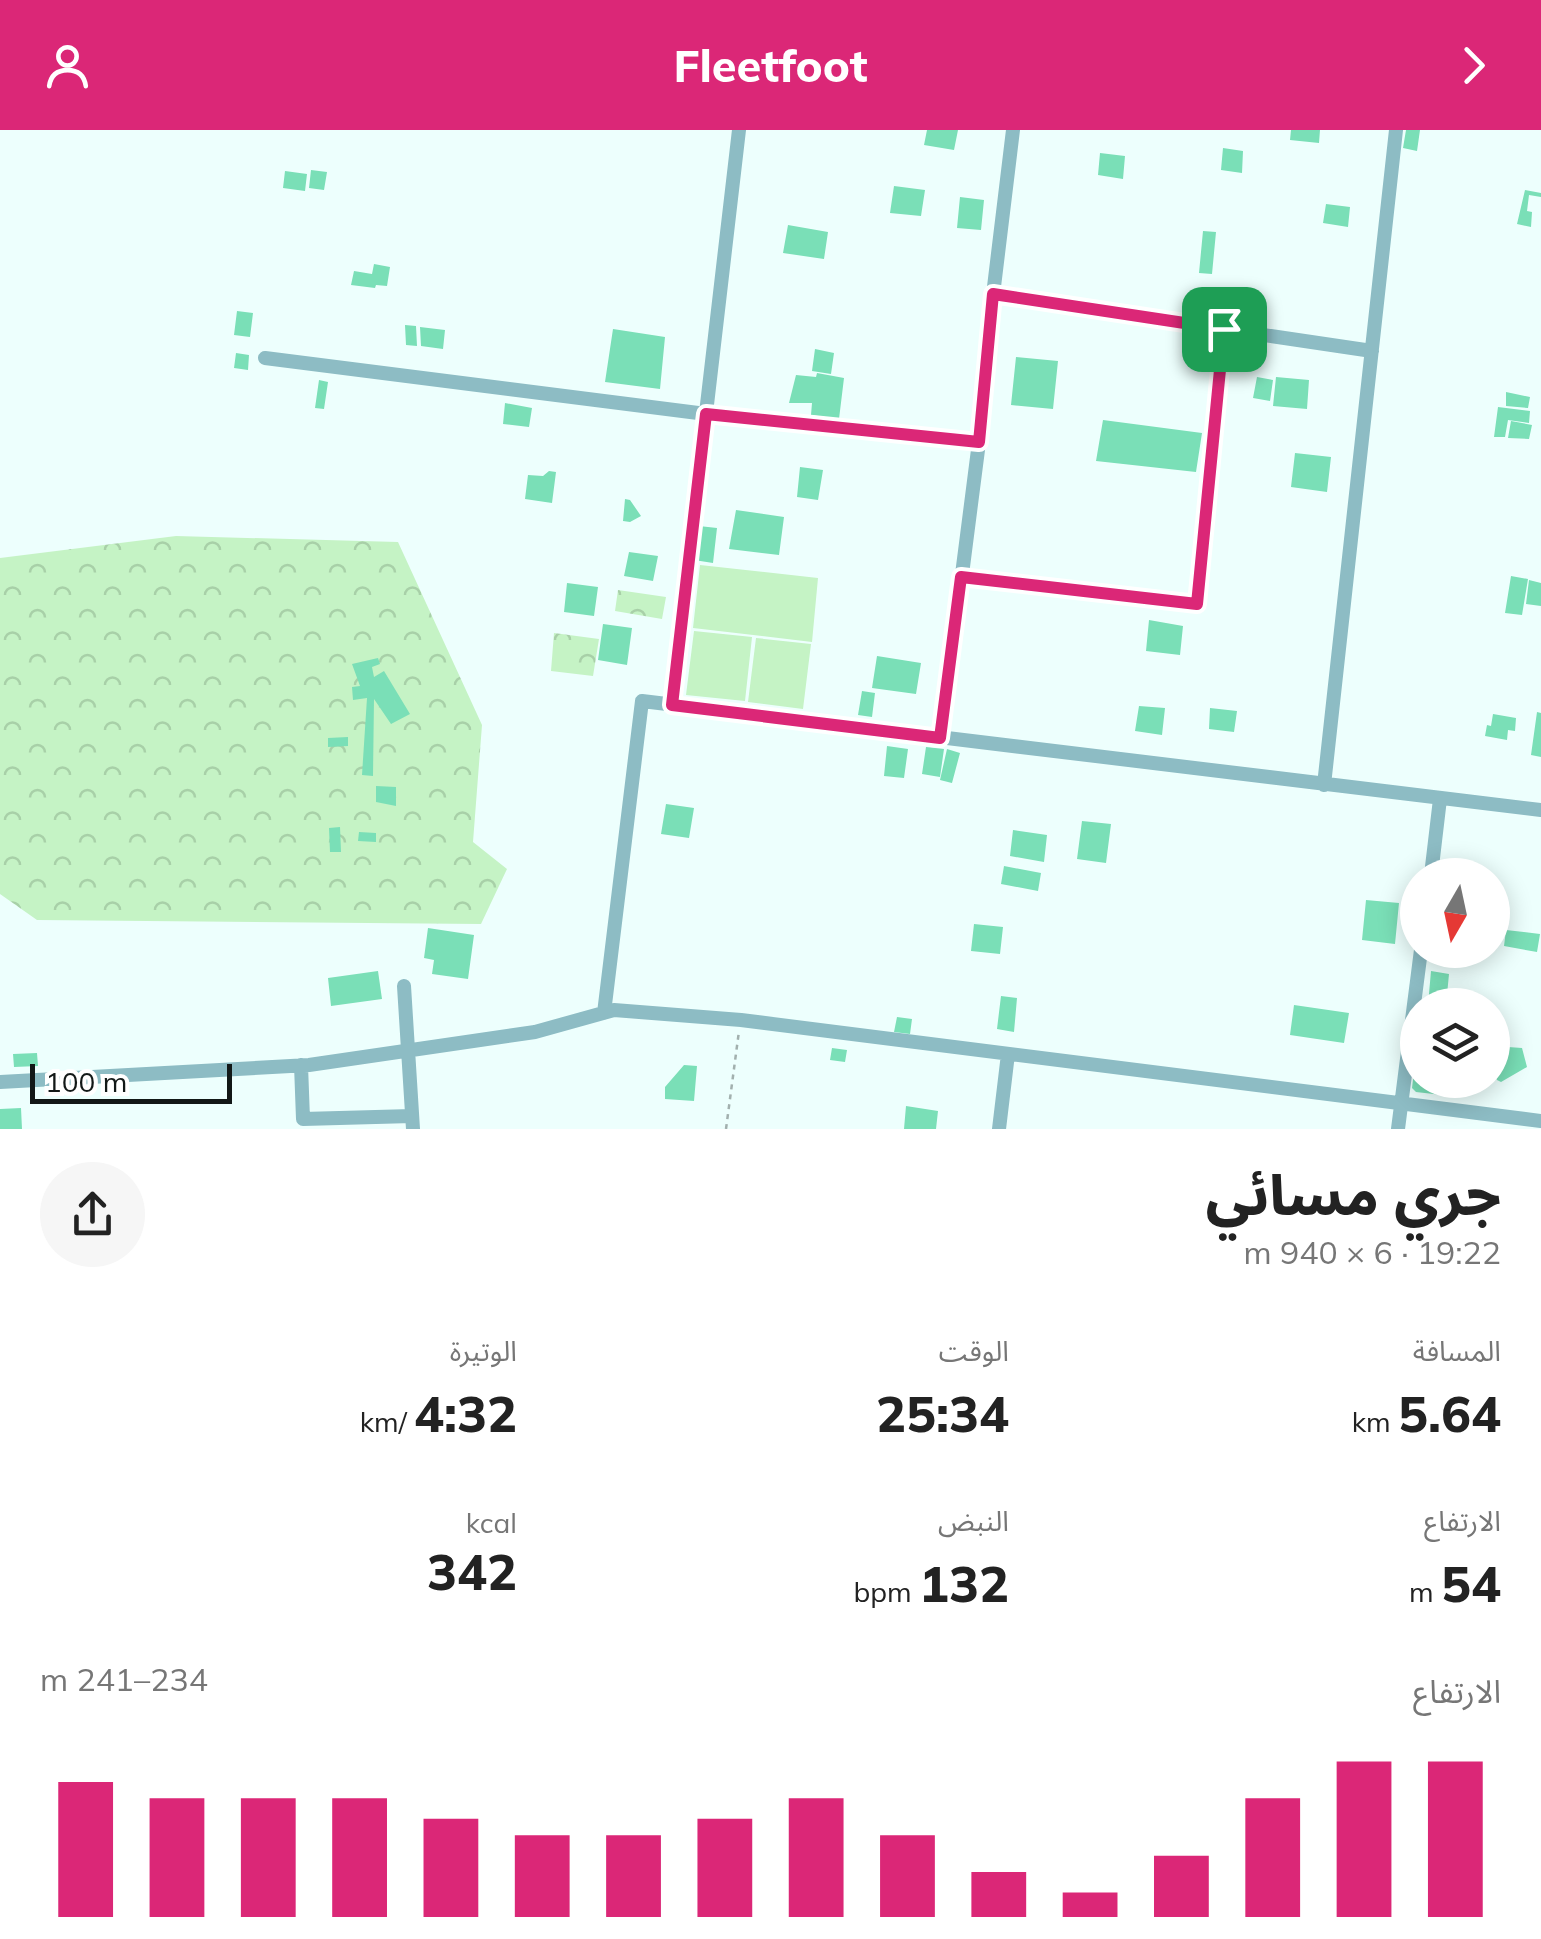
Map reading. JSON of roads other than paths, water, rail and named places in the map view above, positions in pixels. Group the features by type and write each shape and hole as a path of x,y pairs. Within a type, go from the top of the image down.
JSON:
{"street":[{"path":"672,705 739,130"},
{"path":"940,738 1014,130"},
{"path":"1324,785 1396,130"},
{"path":"993,294 1372,350"},
{"path":"961,577 1197,604 1224,329"},
{"path":"265,358 706,414 979,442"},
{"path":"604,1013 642,701 1541,810"},
{"path":"1432,858 1440,800"},
{"path":"1398,1129 1419,968"},
{"path":"301,1065 303,1119 413,1122 404,986"},
{"path":"0,1082 301,1065 535,1032 614,1010 741,1020 1541,1120"},
{"path":"999,1129 1008,1054"}]}
